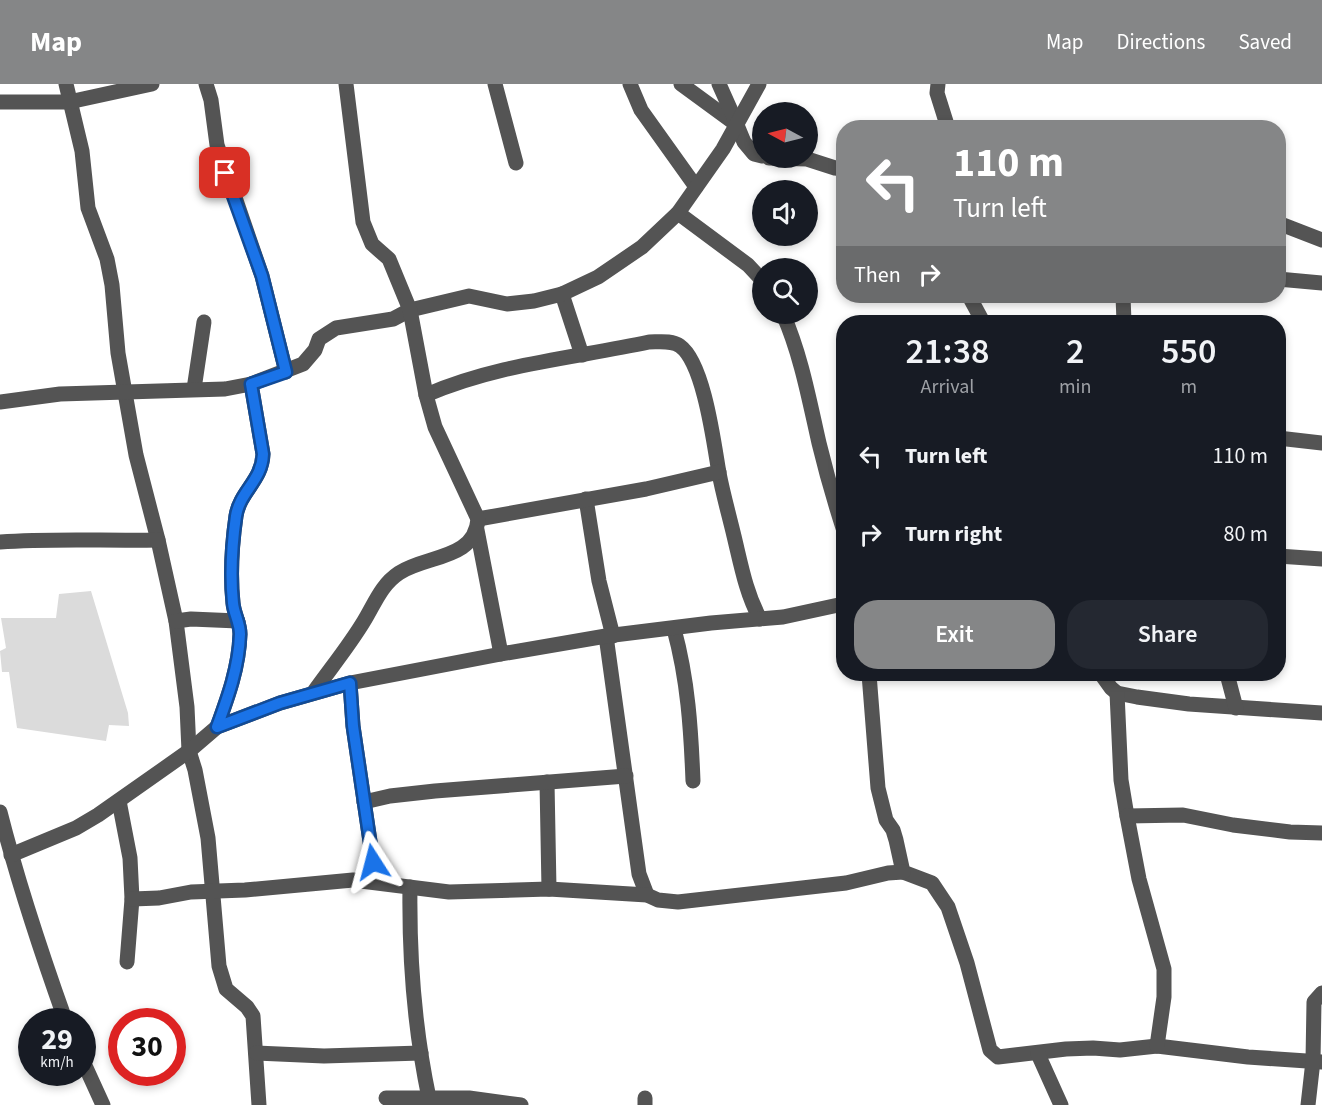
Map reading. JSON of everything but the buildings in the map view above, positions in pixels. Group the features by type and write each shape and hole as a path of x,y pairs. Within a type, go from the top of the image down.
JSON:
{"street":[{"path":"66,84 82,151 88,208 107,259 112,285 118,353 135,455 158,540 176,621 187,707 189,752 195,770 208,838 222,982 232,996 247,1006 253,1016 259,1105"},
{"path":"0,102 69,102 152,84"},
{"path":"206,84 211,100 217,145 262,276 286,372"},
{"path":"346,84 363,222 372,244 389,259 410,310 426,395 435,427 477,524 501,654"},
{"path":"495,84 516,163"},
{"path":"630,84 641,110 696,188"},
{"path":"681,84 737,125"},
{"path":"719,84 744,142 752,152"},
{"path":"0,402 60,394 225,389 251,384 303,364 315,350 319,339 336,328 393,319 410,310 469,296 515,304 562,294 622,262 642,248 678,213 737,125 759,84"},
{"path":"938,84 937,93 945,120"},
{"path":"818,163 836,168"},
{"path":"678,213 752,269"},
{"path":"1286,226 1322,240"},
{"path":"1286,280 1322,283"},
{"path":"562,294 582,355"},
{"path":"194,389 204,322"},
{"path":"787,324 805,381 836,503"},
{"path":"426,395 478,375 649,342 679,345 695,368 713,436 719,472 748,594 760,619"},
{"path":"217,727 234,674 240,644 232,587 236,516 239,504 256,479 263,454 251,384"},
{"path":"1286,439 1322,443"},
{"path":"313,693 390,580 401,571 453,552 466,544 477,524 719,472"},
{"path":"586,499 609,636 639,874 647,895"},
{"path":"0,542 158,540"},
{"path":"1286,557 1322,559"},
{"path":"734,621 748,594"},
{"path":"8,863 76,828 119,801 189,752 217,727 280,703 350,683 501,654 609,636 783,617 836,606"},
{"path":"176,621 191,619 238,621"},
{"path":"674,629 686,682 693,781"},
{"path":"870,681 878,788 886,820 896,840 903,872"},
{"path":"1106,681 1110,688 1118,693 1189,704 1322,713"},
{"path":"1229,681 1236,708"},
{"path":"350,683 353,726 376,882"},
{"path":"1118,693 1121,780 1139,879 1164,969 1164,997 1157,1046"},
{"path":"364,802 390,796 626,776"},
{"path":"546,782 549,889"},
{"path":"119,801 130,858 132,899 127,962"},
{"path":"0,812 8,863 61,1008"},
{"path":"1127,816 1182,815 1290,832 1322,833"},
{"path":"132,899 353,880 458,893 549,889 647,895 658,900 678,902 846,883 888,873 903,872 932,883 948,907 967,963 990,1050 998,1057 1066,1049 1120,1050 1157,1046 1248,1057 1317,1062"},
{"path":"410,887 413,1006 429,1098"},
{"path":"1308,1105 1317,1062 1314,1002 1322,993"},
{"path":"256,1053 324,1056 421,1053"},
{"path":"1038,1054 1061,1105"},
{"path":"94,1086 103,1105"},
{"path":"386,1098 469,1098 521,1105"}],"shaded area":[{"path":"91,591 128,713 129,726 109,725 106,741 17,728 9,672 2,672 0,651 6,648 1,618 56,618 59,594"}],"route":[{"path":"225,173 262,276 286,372 251,384 263,454 260,472 239,504 236,516 232,587 234,607 240,628 240,644 231,689 217,727 280,703 350,683 353,726 373,862"}]}
